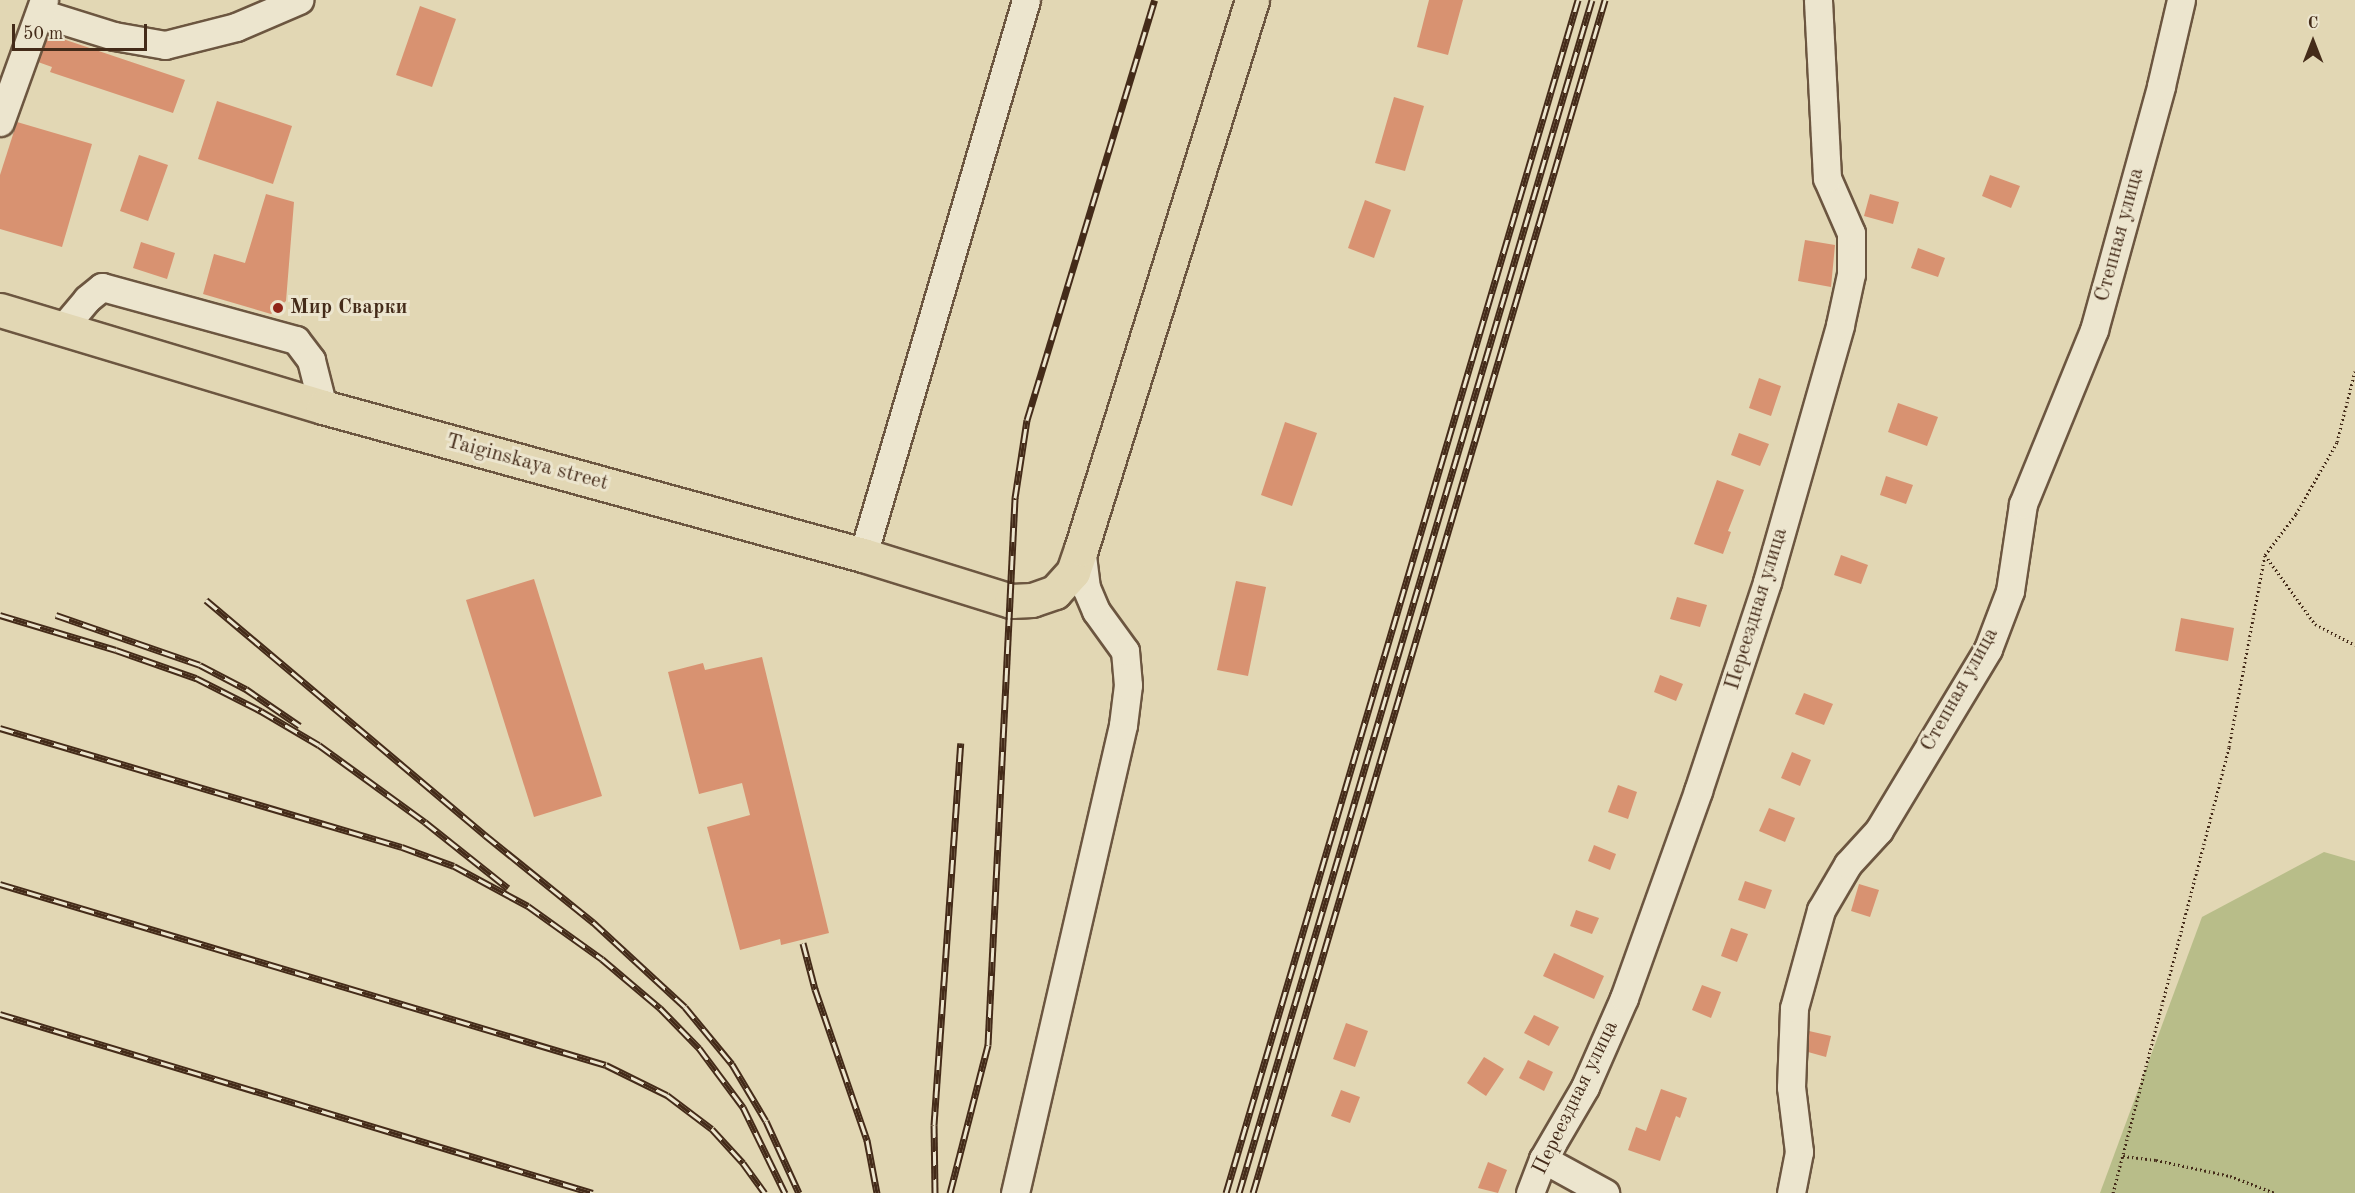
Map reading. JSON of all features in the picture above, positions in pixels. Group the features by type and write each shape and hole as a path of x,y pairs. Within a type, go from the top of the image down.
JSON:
{"highway":[{"path":"1082,549 1252,0"},
{"name":"Taiginskaya street","path":"0,310 323,407 864,555 1011,601 1032,600 1055,592 1073,572 1082,549"}],"street":[{"path":"0,123 42,6 114,36 165,45 236,27 299,0"},
{"path":"864,555 1026,0"},
{"name":"Переездная улица","path":"1530,1193 1543,1159 1585,1088 1624,998 1698,791 1767,582 1842,314 1851,274 1851,233 1827,178 1818,0"},
{"name":"Степная улица","path":"1791,1193 1799,1152 1791,1087 1794,1008 1821,910 1848,864 1879,830 1988,649 2010,591 2023,504 2094,330 2161,86 2181,0"},
{"path":"62,329 87,299 102,287 296,339 311,360 323,407"},
{"path":"1015,1193 1123,725 1128,685 1125,651 1096,611 1086,588 1082,549"},
{"path":"1543,1159 1605,1193"}],"path":[{"path":"2112,1193 2229,747 2265,555 2296,514 2337,442 2355,371"},
{"path":"2265,555 2315,624 2355,645"},
{"path":"2122,1155 2230,1176 2275,1193"}],"green space":[{"path":"2324,852 2355,861 2355,1193 2100,1193 2202,917"}],"building":[{"path":"1429,0 1463,0 1448,55 1417,47"},
{"path":"420,6 456,19 432,87 396,75"},
{"path":"48,34 185,80 173,113 50,72 52,67 38,62"},
{"path":"1394,97 1424,106 1405,171 1375,163"},
{"path":"217,101 292,126 273,184 198,159"},
{"path":"17,122 92,144 62,247 0,229 0,175"},
{"path":"139,155 168,165 148,221 120,211"},
{"path":"1990,175 2020,186 2011,208 1982,196"},
{"path":"266,194 294,202 286,301 271,314 203,294 214,254 245,263"},
{"path":"1870,194 1899,202 1893,224 1864,216"},
{"path":"1365,200 1391,210 1374,258 1348,248"},
{"path":"1805,240 1835,245 1831,287 1798,281"},
{"path":"141,242 175,253 167,279 133,268"},
{"path":"1918,248 1945,258 1938,277 1911,268"},
{"path":"1759,378 1781,386 1771,416 1749,408"},
{"path":"1898,403 1938,417 1927,446 1888,432"},
{"path":"1285,422 1317,433 1292,506 1261,495"},
{"path":"1739,433 1769,444 1760,466 1731,455"},
{"path":"1886,476 1913,485 1906,504 1880,495"},
{"path":"1717,480 1744,490 1728,531 1731,532 1723,554 1694,544"},
{"path":"1841,555 1868,565 1861,584 1834,575"},
{"path":"534,579 602,796 534,817 466,600"},
{"path":"1236,581 1266,587 1248,676 1217,670"},
{"path":"1677,597 1707,605 1700,627 1670,619"},
{"path":"2181,618 2234,628 2228,661 2175,651"},
{"path":"762,657 829,933 781,945 780,939 740,950 707,827 750,815 742,783 699,794 668,672 703,663 705,670"},
{"path":"1660,675 1683,684 1676,701 1654,692"},
{"path":"1804,693 1833,704 1824,725 1795,714"},
{"path":"1792,752 1811,760 1800,786 1781,778"},
{"path":"1618,785 1637,792 1628,819 1608,812"},
{"path":"1769,808 1795,818 1785,842 1759,831"},
{"path":"1594,845 1616,854 1610,870 1588,861"},
{"path":"1745,881 1772,890 1765,909 1738,900"},
{"path":"1859,884 1879,890 1870,917 1851,911"},
{"path":"1576,910 1599,918 1592,934 1570,926"},
{"path":"1731,928 1748,934 1737,962 1721,956"},
{"path":"1554,953 1604,976 1594,999 1543,976"},
{"path":"1702,985 1721,992 1711,1018 1692,1010"},
{"path":"1534,1015 1559,1027 1549,1046 1524,1033"},
{"path":"1346,1023 1368,1031 1355,1067 1333,1059"},
{"path":"1809,1031 1831,1036 1826,1057 1808,1052"},
{"path":"1484,1057 1504,1069 1486,1096 1467,1083"},
{"path":"1528,1060 1553,1072 1544,1091 1519,1078"},
{"path":"1661,1089 1687,1098 1680,1118 1676,1116 1660,1161 1628,1150 1636,1127 1646,1131"},
{"path":"1341,1090 1360,1097 1350,1123 1331,1116"},
{"path":"1488,1162 1507,1170 1498,1193 1478,1188"}],"railway":[{"path":"950,1193 988,1045 1015,498 1027,420 1155,0"},
{"path":"1226,1193 1578,0"},
{"path":"1239,1193 1592,0"},
{"path":"1253,1193 1605,0"},
{"path":"206,600 485,835 593,922 685,1007 732,1064 766,1121 799,1193"},
{"path":"0,615 116,650 196,678 261,711 319,745 425,822 508,888"},
{"path":"56,615 200,665 246,689 300,726"},
{"path":"0,728 402,847 454,866 528,906 602,959 660,1008 699,1048 743,1107 785,1193"},
{"path":"935,1193 934,1125 961,743"},
{"path":"0,884 606,1065 667,1095 712,1129 743,1163 765,1193"},
{"path":"803,943 815,989 867,1140 877,1193"},
{"path":"0,1014 593,1193"}],"place":[{"name":"Мир Сварки","path":"278,308"}]}
